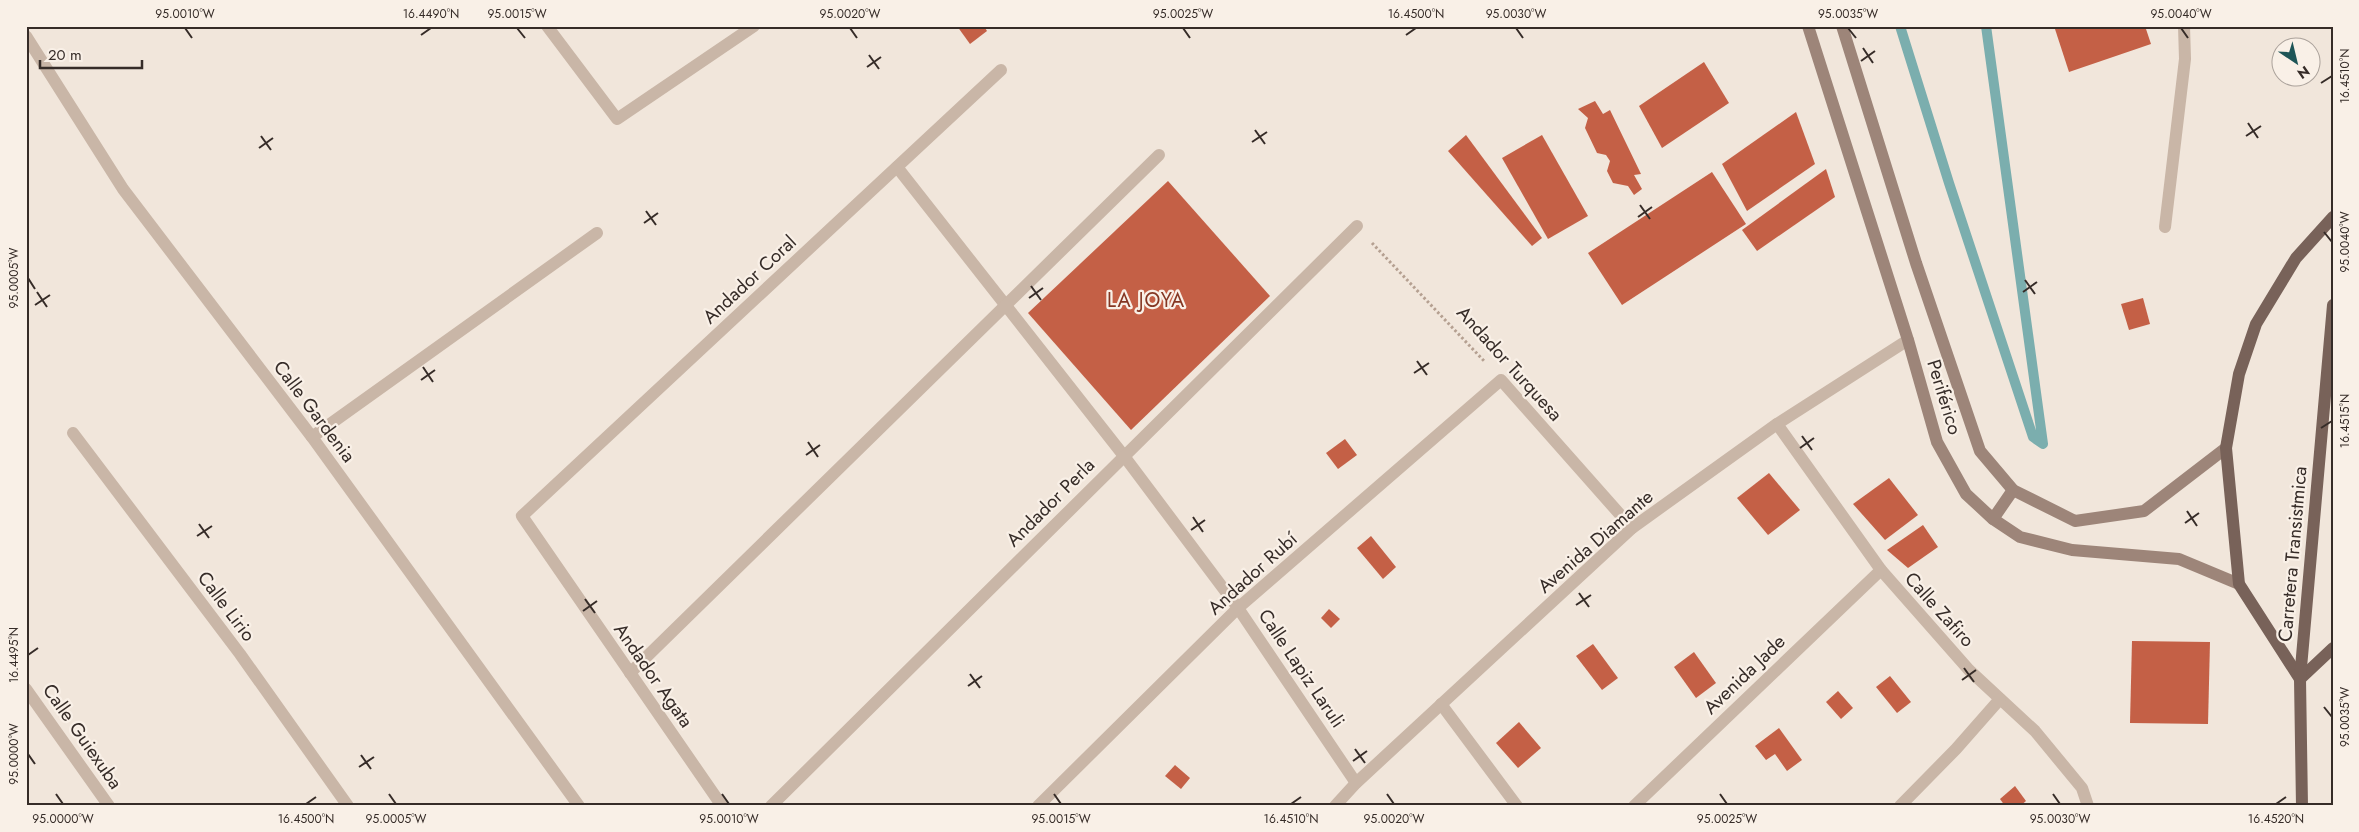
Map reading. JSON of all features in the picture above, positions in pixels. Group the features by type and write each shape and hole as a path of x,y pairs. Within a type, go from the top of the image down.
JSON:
{"main road":[{"name":"Periférico","path":"1808,26 1908,340 1937,442 1966,494 1993,519 2020,537 2072,550 2179,559 2239,584"},
{"name":"Periférico","path":"1842,26 1916,263 1980,451 2013,490 2074,521 2144,511 2226,448"},
{"path":"2333,217 2296,258 2256,324 2239,374 2226,448 2239,584 2300,679 2333,648"},
{"name":"Carretera Transistmica","path":"2302,806 2300,679 2333,305"},
{"path":"1993,519 2013,490"}],"street":[{"path":"547,26 617,119 754,26"},
{"path":"2166,227 2185,58 2184,26"},
{"name":"Calle Gardenia","path":"26,36 123,189 312,437 579,806"},
{"name":"Andador Coral","path":"522,516 1001,70"},
{"path":"630,673 1008,306 1160,155"},
{"name":"Calle Lapiz Laruli","path":"897,167 1124,456 1238,608 1356,783"},
{"name":"Andador Perla","path":"771,806 1357,226"},
{"path":"312,437 597,232"},
{"name":"Avenida Diamante","path":"1335,806 1356,783 1632,528 1777,424 1908,340"},
{"name":"Andador Turquesa","path":"1501,380 1632,528"},
{"name":"Andador Rubí","path":"1038,806 1238,608 1501,380"},
{"name":"Calle Zafiro","path":"1777,424 1881,570 1969,670 2041,738 2082,788 2088,806"},
{"name":"Calle Lirio","path":"72,433 240,654 348,806"},
{"name":"Andador Agata","path":"522,516 722,806"},
{"name":"Avenida Jade","path":"1634,806 1881,570"},
{"name":"Calle Guiexuba","path":"26,689 109,806"},
{"path":"1900,806 1956,749 2000,699"},
{"path":"1441,704 1517,806"}],"path":[{"name":"Andador Turquesa","path":"1357,226 1501,380"}],"building":[{"path":"957,26 984,26 987,31 970,44"},
{"path":"2054,26 2145,26 2151,44 2069,72"},
{"path":"1704,62 1729,103 1662,148 1639,106"},
{"path":"1595,101 1603,114 1610,110 1641,174 1634,175 1642,189 1634,195 1628,186 1613,183 1607,171 1610,161 1606,155 1597,153 1585,128 1588,118 1578,109"},
{"path":"1796,112 1815,164 1747,211 1722,164"},
{"path":"1466,135 1542,238 1532,246 1448,151"},
{"path":"1542,135 1588,216 1548,239 1502,158"},
{"path":"1826,169 1835,197 1757,251 1742,230"},
{"path":"1712,172 1746,224 1622,305 1588,253"},
{"path":"1168,181 1270,296 1131,430 1028,313"},
{"path":"2143,298 2150,324 2129,330 2121,304"},
{"path":"1345,439 1357,455 1338,469 1326,453"},
{"path":"1769,473 1800,510 1768,535 1737,498"},
{"path":"1889,478 1918,515 1885,540 1853,504"},
{"path":"1923,525 1938,547 1908,568 1887,550"},
{"path":"1371,536 1396,567 1383,579 1357,548"},
{"path":"1329,609 1340,619 1331,628 1321,618"},
{"path":"2132,641 2210,642 2208,724 2130,723"},
{"path":"1593,644 1618,678 1602,690 1576,656"},
{"path":"1694,652 1716,683 1696,698 1674,667"},
{"path":"1890,676 1911,702 1897,713 1876,687"},
{"path":"1838,691 1853,708 1841,719 1826,702"},
{"path":"1519,722 1541,748 1518,768 1496,743"},
{"path":"1779,728 1802,760 1787,771 1775,754 1766,760 1755,746"},
{"path":"1175,765 1190,778 1181,789 1165,776"},
{"path":"2015,786 2026,801 2020,806 2005,806 2000,799"}],"waterway":[{"path":"1900,26 1949,183 2033,437 2043,444 1986,26"}],"district":[{"name":"LA JOYA","path":"1146,300"}]}
